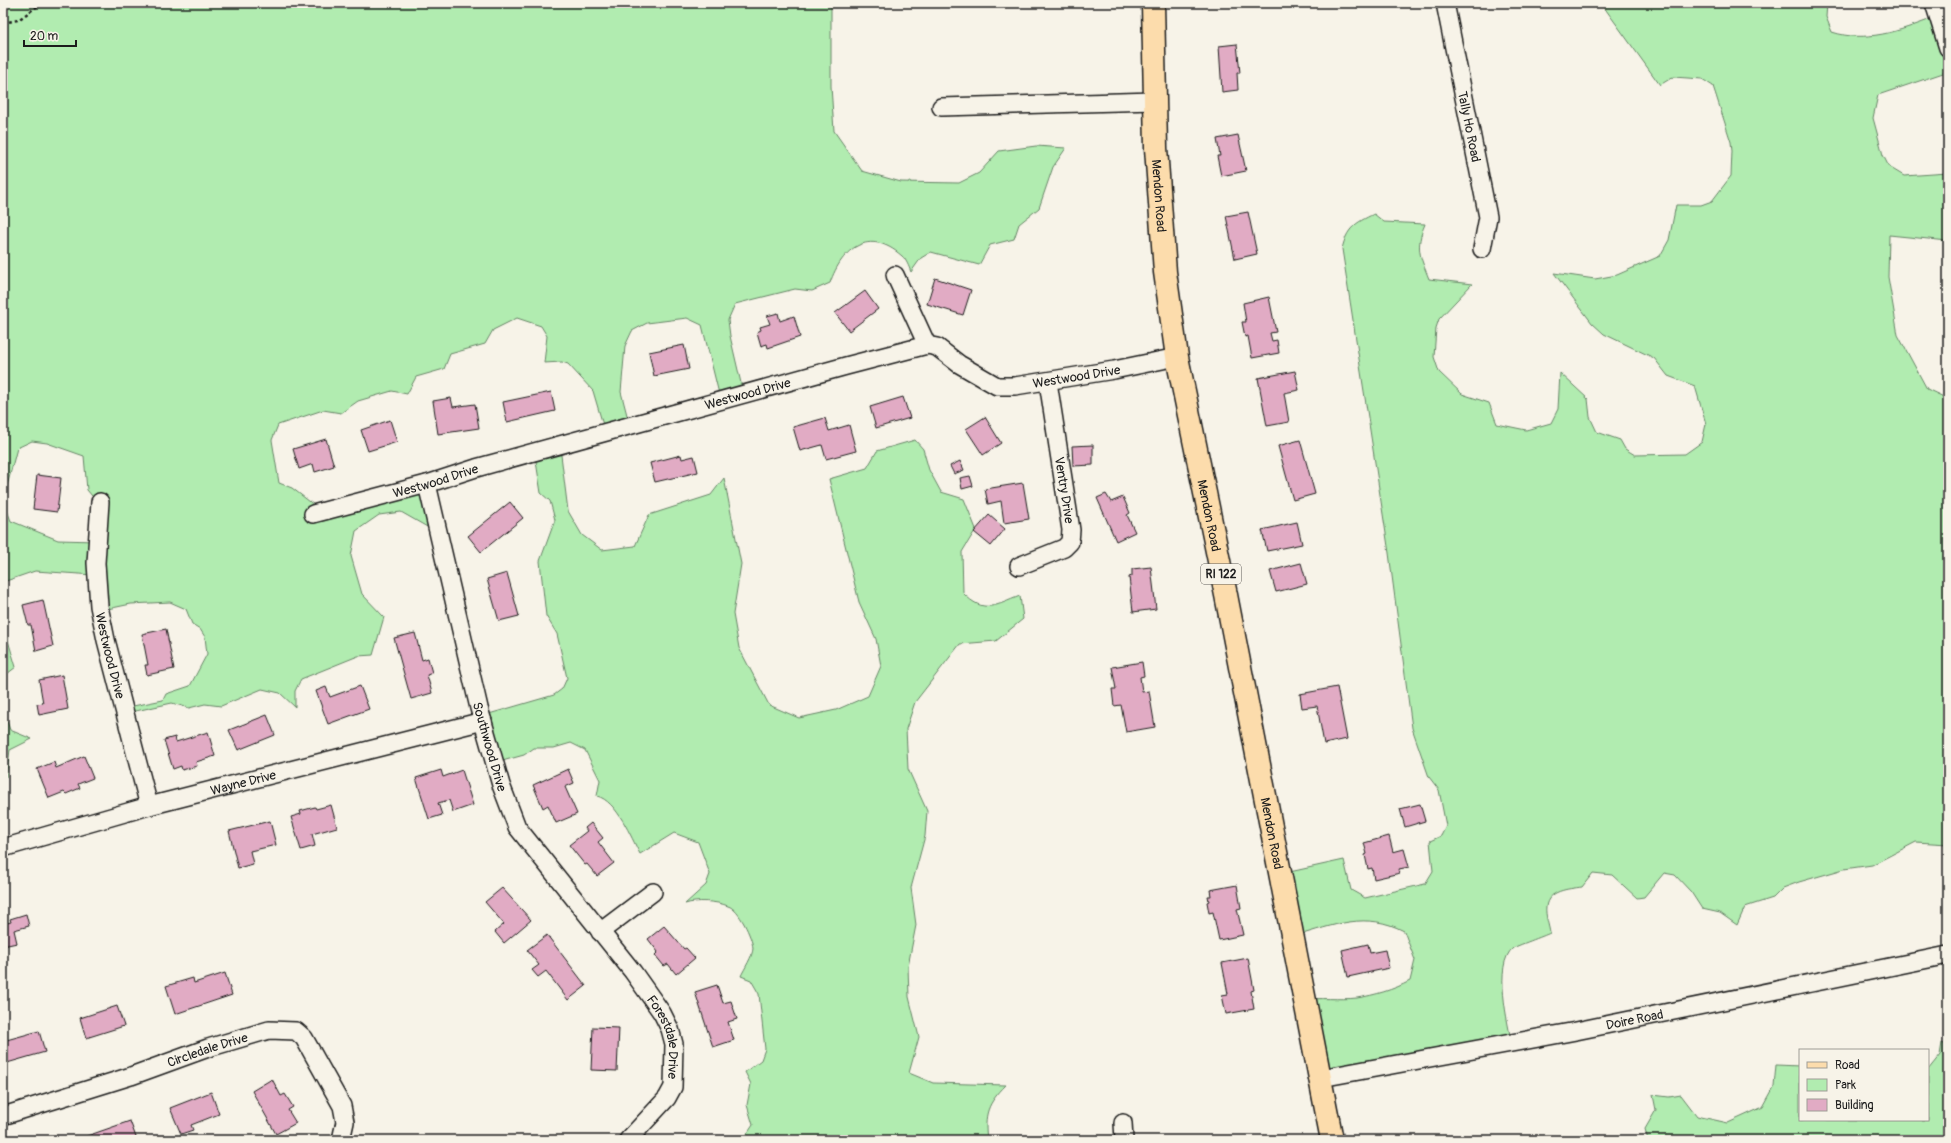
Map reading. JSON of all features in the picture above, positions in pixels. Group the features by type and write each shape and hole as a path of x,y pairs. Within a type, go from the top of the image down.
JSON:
{"main road":[{"name":"Mendon Road","path":"1153,3 1155,101 1165,272 1177,357 1227,603 1332,1140"}],"street":[{"name":"Tally Ho Road","path":"1445,3 1488,217 1482,249"},
{"path":"1934,3 1948,48"},
{"path":"941,107 1155,101"},
{"path":"895,275 927,345"},
{"name":"Westwood Drive","path":"313,514 427,484 618,428 927,345 937,347 959,364 997,386 1015,386 1048,382 1177,357"},
{"name":"Ventry Drive","path":"1019,566 1064,548 1070,542 1071,530 1048,382"},
{"name":"Southwood Drive","path":"427,484 479,708 484,721 501,785 517,827 633,972"},
{"name":"Westwood Drive","path":"100,502 96,563 100,606 106,640 149,806"},
{"name":"Wayne Drive","path":"3,848 149,806 484,721"},
{"path":"600,932 653,892"},
{"name":"Doire Road","path":"1321,1078 1576,1031 1948,955"},
{"name":"Forestdale Drive","path":"628,1140 667,1098 673,1087 674,1073 674,1044 670,1028 633,972"},
{"name":"Circledale Drive","path":"3,1116 131,1076 208,1048 269,1030 285,1029 296,1031 304,1038 342,1106 344,1122 341,1140"},
{"path":"1123,1123 1124,1140"}],"path":[{"path":"3,23 18,20 42,3"}],"green space":[{"path":"3,3 831,3 831,86 834,131 862,171 901,182 959,183 979,173 999,151 1036,146 1066,148 1053,167 1039,208 1019,224 1014,239 990,245 979,265 931,252 921,258 911,272 903,257 890,247 879,243 868,243 849,251 835,271 830,283 812,291 795,289 735,304 728,320 730,336 744,396 721,402 702,325 687,318 647,323 632,331 625,346 621,392 628,419 603,425 593,391 568,364 562,362 544,363 547,336 541,326 517,318 493,330 485,344 450,354 444,369 416,377 407,394 392,391 358,401 341,413 323,410 278,425 272,440 279,483 292,488 323,512 422,486 436,532 401,512 379,515 356,531 351,556 362,594 384,617 373,655 358,656 301,679 295,691 295,707 280,693 262,689 221,706 205,704 189,708 172,703 122,714 123,708 163,700 166,694 190,686 207,654 205,637 200,629 192,624 186,609 170,602 131,604 98,611 94,575 35,571 3,582","holes":["32,441 47,443 84,456 87,490 98,503 96,541 58,540 11,521 5,505 7,486 17,448"]},
{"path":"1601,3 1827,3 1826,17 1832,32 1844,35 1870,36 1895,31 1931,19 1928,3 1948,3 1948,74 1946,72 1878,95 1873,118 1883,155 1889,167 1904,176 1948,173 1948,241 1889,235 1888,277 1898,335 1927,389 1948,399 1948,844 1916,842 1872,865 1844,869 1783,888 1773,898 1745,907 1737,925 1720,913 1702,909 1691,892 1675,875 1664,873 1644,897 1637,898 1612,875 1593,873 1582,887 1560,891 1550,897 1546,910 1550,933 1513,948 1507,956 1503,980 1505,1009 1512,1045 1330,1083 1302,1000 1357,998 1391,990 1410,981 1415,960 1404,931 1390,925 1376,922 1363,921 1337,924 1296,936 1276,875 1344,860 1351,890 1365,898 1425,884 1433,871 1430,841 1441,836 1446,826 1439,790 1429,777 1412,728 1389,553 1342,249 1346,236 1357,223 1374,214 1384,222 1425,224 1419,246 1421,258 1429,279 1472,284 1439,319 1436,328 1434,357 1439,372 1462,394 1489,403 1497,424 1526,430 1551,423 1558,409 1560,373 1588,399 1590,417 1597,432 1620,440 1625,449 1635,455 1685,454 1702,442 1706,424 1695,386 1668,376 1654,358 1604,334 1592,323 1554,273 1595,279 1617,275 1660,256 1669,240 1676,205 1701,205 1712,201 1731,176 1731,142 1713,86 1702,79 1673,77 1660,85"},
{"path":"915,440 923,449 929,470 941,492 964,499 976,529 962,552 963,593 970,600 984,606 997,605 1020,596 1023,619 996,641 960,644 915,702 906,729 908,769 927,811 925,836 911,888 916,925 908,966 909,997 919,1037 909,1073 933,1083 1006,1085 995,1098 988,1110 986,1123 987,1140 743,1140 753,1125 747,1105 751,1084 745,1072 761,1060 765,1049 759,994 751,980 741,976 750,959 753,948 744,924 732,908 723,904 712,902 695,902 685,904 706,885 710,874 698,842 674,833 640,854 623,820 611,805 604,799 597,796 600,780 585,750 571,743 554,748 534,748 524,755 495,763 482,716 554,695 562,689 567,678 557,634 546,616 540,561 555,520 550,501 541,493 535,455 548,451 561,455 568,511 582,535 602,550 635,546 649,515 711,495 724,478 741,564 733,614 739,648 769,705 799,718 836,710 868,696 881,666 876,639 859,602 829,479 867,468 877,451"},
{"path":"3,624 16,667 3,677"},
{"path":"3,710 10,730 32,739 10,750 6,777 3,774"},
{"path":"1942,1043 1948,1046 1948,1140 1648,1140 1645,1129 1656,1110 1653,1095 1669,1097 1681,1095 1697,1116 1728,1123 1763,1107 1774,1087 1776,1065 1799,1066 1799,1121 1929,1121 1929,1069 1940,1055"}],"building":[{"path":"1237,44 1240,73 1237,73 1238,90 1222,92 1219,46"},
{"path":"1238,135 1246,171 1221,176 1217,156 1220,156 1217,139"},
{"path":"1248,212 1257,254 1235,259 1226,216"},
{"path":"935,278 971,290 963,315 927,304"},
{"path":"865,291 878,309 849,331 835,313"},
{"path":"1269,297 1276,332 1270,333 1272,341 1277,340 1279,353 1252,358 1248,336 1245,337 1242,322 1246,322 1243,303"},
{"path":"778,313 780,321 794,316 800,337 768,348 767,344 761,346 757,332 761,330 760,327 770,324 767,316"},
{"path":"684,345 689,369 654,376 649,352"},
{"path":"1295,371 1299,390 1284,393 1289,422 1267,426 1258,378"},
{"path":"551,392 555,411 507,422 503,402"},
{"path":"903,397 910,418 876,428 870,407"},
{"path":"451,398 453,407 475,404 479,428 438,434 433,401"},
{"path":"985,417 1001,443 983,455 966,429"},
{"path":"825,418 829,431 849,425 856,451 826,459 822,445 800,451 793,427"},
{"path":"390,420 397,442 368,451 361,430"},
{"path":"326,439 334,466 315,472 313,464 299,469 293,449"},
{"path":"1300,440 1315,494 1293,500 1278,446"},
{"path":"1093,445 1093,465 1073,466 1072,446"},
{"path":"681,455 682,459 694,456 698,472 655,482 650,463"},
{"path":"960,461 964,470 954,474 950,466"},
{"path":"37,475 61,478 57,512 33,509"},
{"path":"970,476 973,486 962,489 960,478"},
{"path":"1023,483 1029,519 1004,523 1001,501 988,504 985,489"},
{"path":"1106,494 1111,502 1123,497 1130,513 1127,515 1135,532 1116,541 1097,498"},
{"path":"510,502 523,518 481,552 468,536"},
{"path":"989,515 1005,529 991,546 974,532"},
{"path":"1297,522 1302,544 1267,551 1262,530"},
{"path":"1301,563 1307,584 1276,592 1270,571"},
{"path":"1151,567 1156,609 1133,612 1129,577 1132,576 1132,569"},
{"path":"507,573 519,616 499,621 487,579"},
{"path":"43,600 53,646 36,651 31,625 28,625 23,605"},
{"path":"166,629 174,669 147,675 145,665 148,665 142,634"},
{"path":"415,633 422,660 428,658 432,673 427,675 432,693 411,699 394,638"},
{"path":"1142,662 1144,676 1140,677 1142,692 1149,691 1155,727 1126,732 1121,705 1114,706 1112,689 1116,689 1112,667"},
{"path":"62,675 68,709 39,715 37,704 43,703 39,680"},
{"path":"360,686 369,709 328,724 316,691 326,687 330,697"},
{"path":"1337,687 1347,739 1324,744 1317,706 1302,708 1300,694"},
{"path":"267,715 275,735 238,750 229,730"},
{"path":"208,732 215,756 196,762 197,766 182,770 181,766 173,769 164,740 175,737 176,742"},
{"path":"84,756 93,778 78,784 80,788 66,794 64,792 49,798 37,769 54,762 56,768"},
{"path":"568,769 574,783 565,787 577,814 556,823 548,805 543,808 533,785"},
{"path":"441,770 443,777 462,770 473,805 453,812 449,800 438,803 442,815 429,819 416,778"},
{"path":"1420,804 1425,821 1405,827 1400,809"},
{"path":"331,805 337,827 312,834 315,846 301,850 291,817 301,814 300,811"},
{"path":"270,821 276,845 250,851 253,864 238,868 229,831"},
{"path":"591,823 603,838 598,842 614,863 597,876 587,864 585,865 569,845 587,831 585,828"},
{"path":"1389,836 1393,852 1404,849 1409,867 1399,869 1400,873 1374,879 1372,868 1368,869 1365,855 1367,854 1364,843"},
{"path":"1237,885 1241,908 1237,909 1243,935 1219,940 1213,912 1209,913 1207,902 1209,901 1208,896 1211,896 1210,890"},
{"path":"502,888 531,920 504,943 495,932 504,924 485,902"},
{"path":"26,914 29,926 14,930 17,943 3,946 3,924 11,922 10,919"},
{"path":"664,926 684,949 686,948 695,958 676,974 668,964 664,966 655,955 658,952 648,939"},
{"path":"547,935 586,986 568,1000 546,971 538,977 532,970 539,965 527,950"},
{"path":"1368,944 1370,953 1385,950 1389,968 1348,977 1342,950"},
{"path":"1248,958 1254,990 1251,991 1254,1009 1226,1014 1222,995 1228,994 1222,963"},
{"path":"225,973 232,995 175,1014 166,986 193,978 194,983"},
{"path":"717,985 723,1003 731,1001 737,1019 728,1022 734,1040 713,1047 695,992"},
{"path":"117,1006 124,1026 86,1038 80,1018"},
{"path":"593,1027 619,1028 617,1071 591,1070"},
{"path":"39,1031 45,1052 7,1063 3,1050 3,1041"},
{"path":"272,1079 281,1096 285,1094 293,1107 288,1110 296,1123 276,1134 252,1091"},
{"path":"211,1092 219,1114 191,1125 193,1130 181,1134 170,1108"},
{"path":"130,1121 137,1140 88,1140 87,1136"}]}
